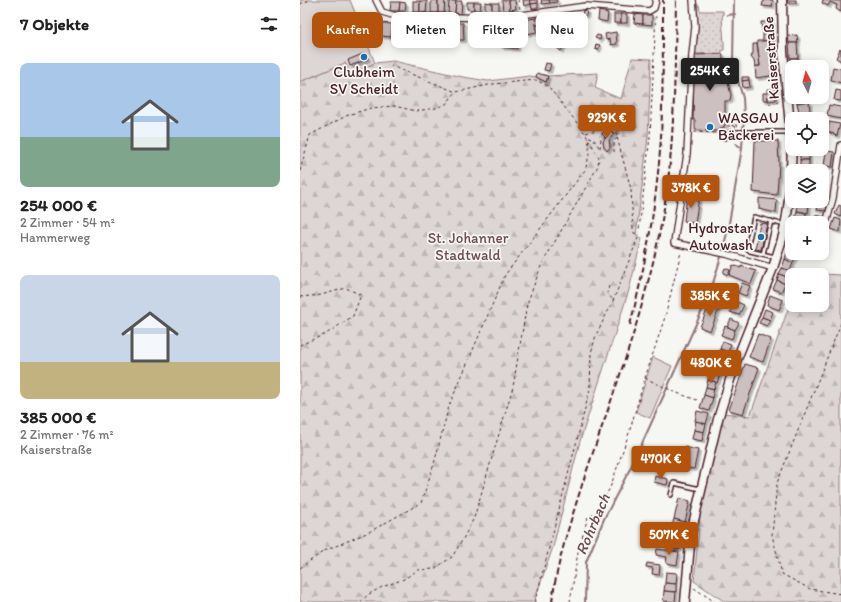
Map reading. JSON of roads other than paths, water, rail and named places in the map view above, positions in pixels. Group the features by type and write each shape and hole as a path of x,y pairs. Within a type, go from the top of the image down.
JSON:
{"main road":[{"name":"Kaiserstraße","path":"782,0 782,46 788,112"},
{"name":"Kaiserstraße","path":"787,216 792,156"},
{"name":"Kaiserstraße","path":"685,602 691,533 718,418 735,364 774,268 785,229"}],"street":[{"path":"376,0 382,12 396,16 500,18 578,7 649,11 654,8 656,0"},
{"path":"693,0 695,28 685,172 674,243 718,252 774,268"},
{"path":"828,216 833,198 841,145"}],"lane":[{"path":"725,138 726,134 738,129 748,132 785,132"},
{"path":"777,257 750,251 747,248 754,217 785,225"},
{"path":"763,254 770,221"},
{"path":"671,495 674,483 701,489"}],"waterway":[{"name":"Rohrbach","path":"585,602 586,562 604,519 635,459 710,293 728,229 742,148 744,116 743,98 733,64 734,0"},
{"name":"Rohrbach","path":"728,15 735,14"},
{"name":"Rohrbach","path":"736,144 742,148"}],"railway":[{"path":"630,325 641,279 657,184 661,137 663,0"},
{"path":"552,602 557,572 569,528 631,341 657,244 666,195 672,142 676,0"}],"place":[{"name":"Clubheim SV Scheidt","path":"364,57"},
{"name":"WASGAU Bäckerei","path":"710,127"},
{"name":"Hydrostar Autowash","path":"761,237"}],"park label":[{"name":"St. Johanner Stadtwald","path":"468,246"}]}
